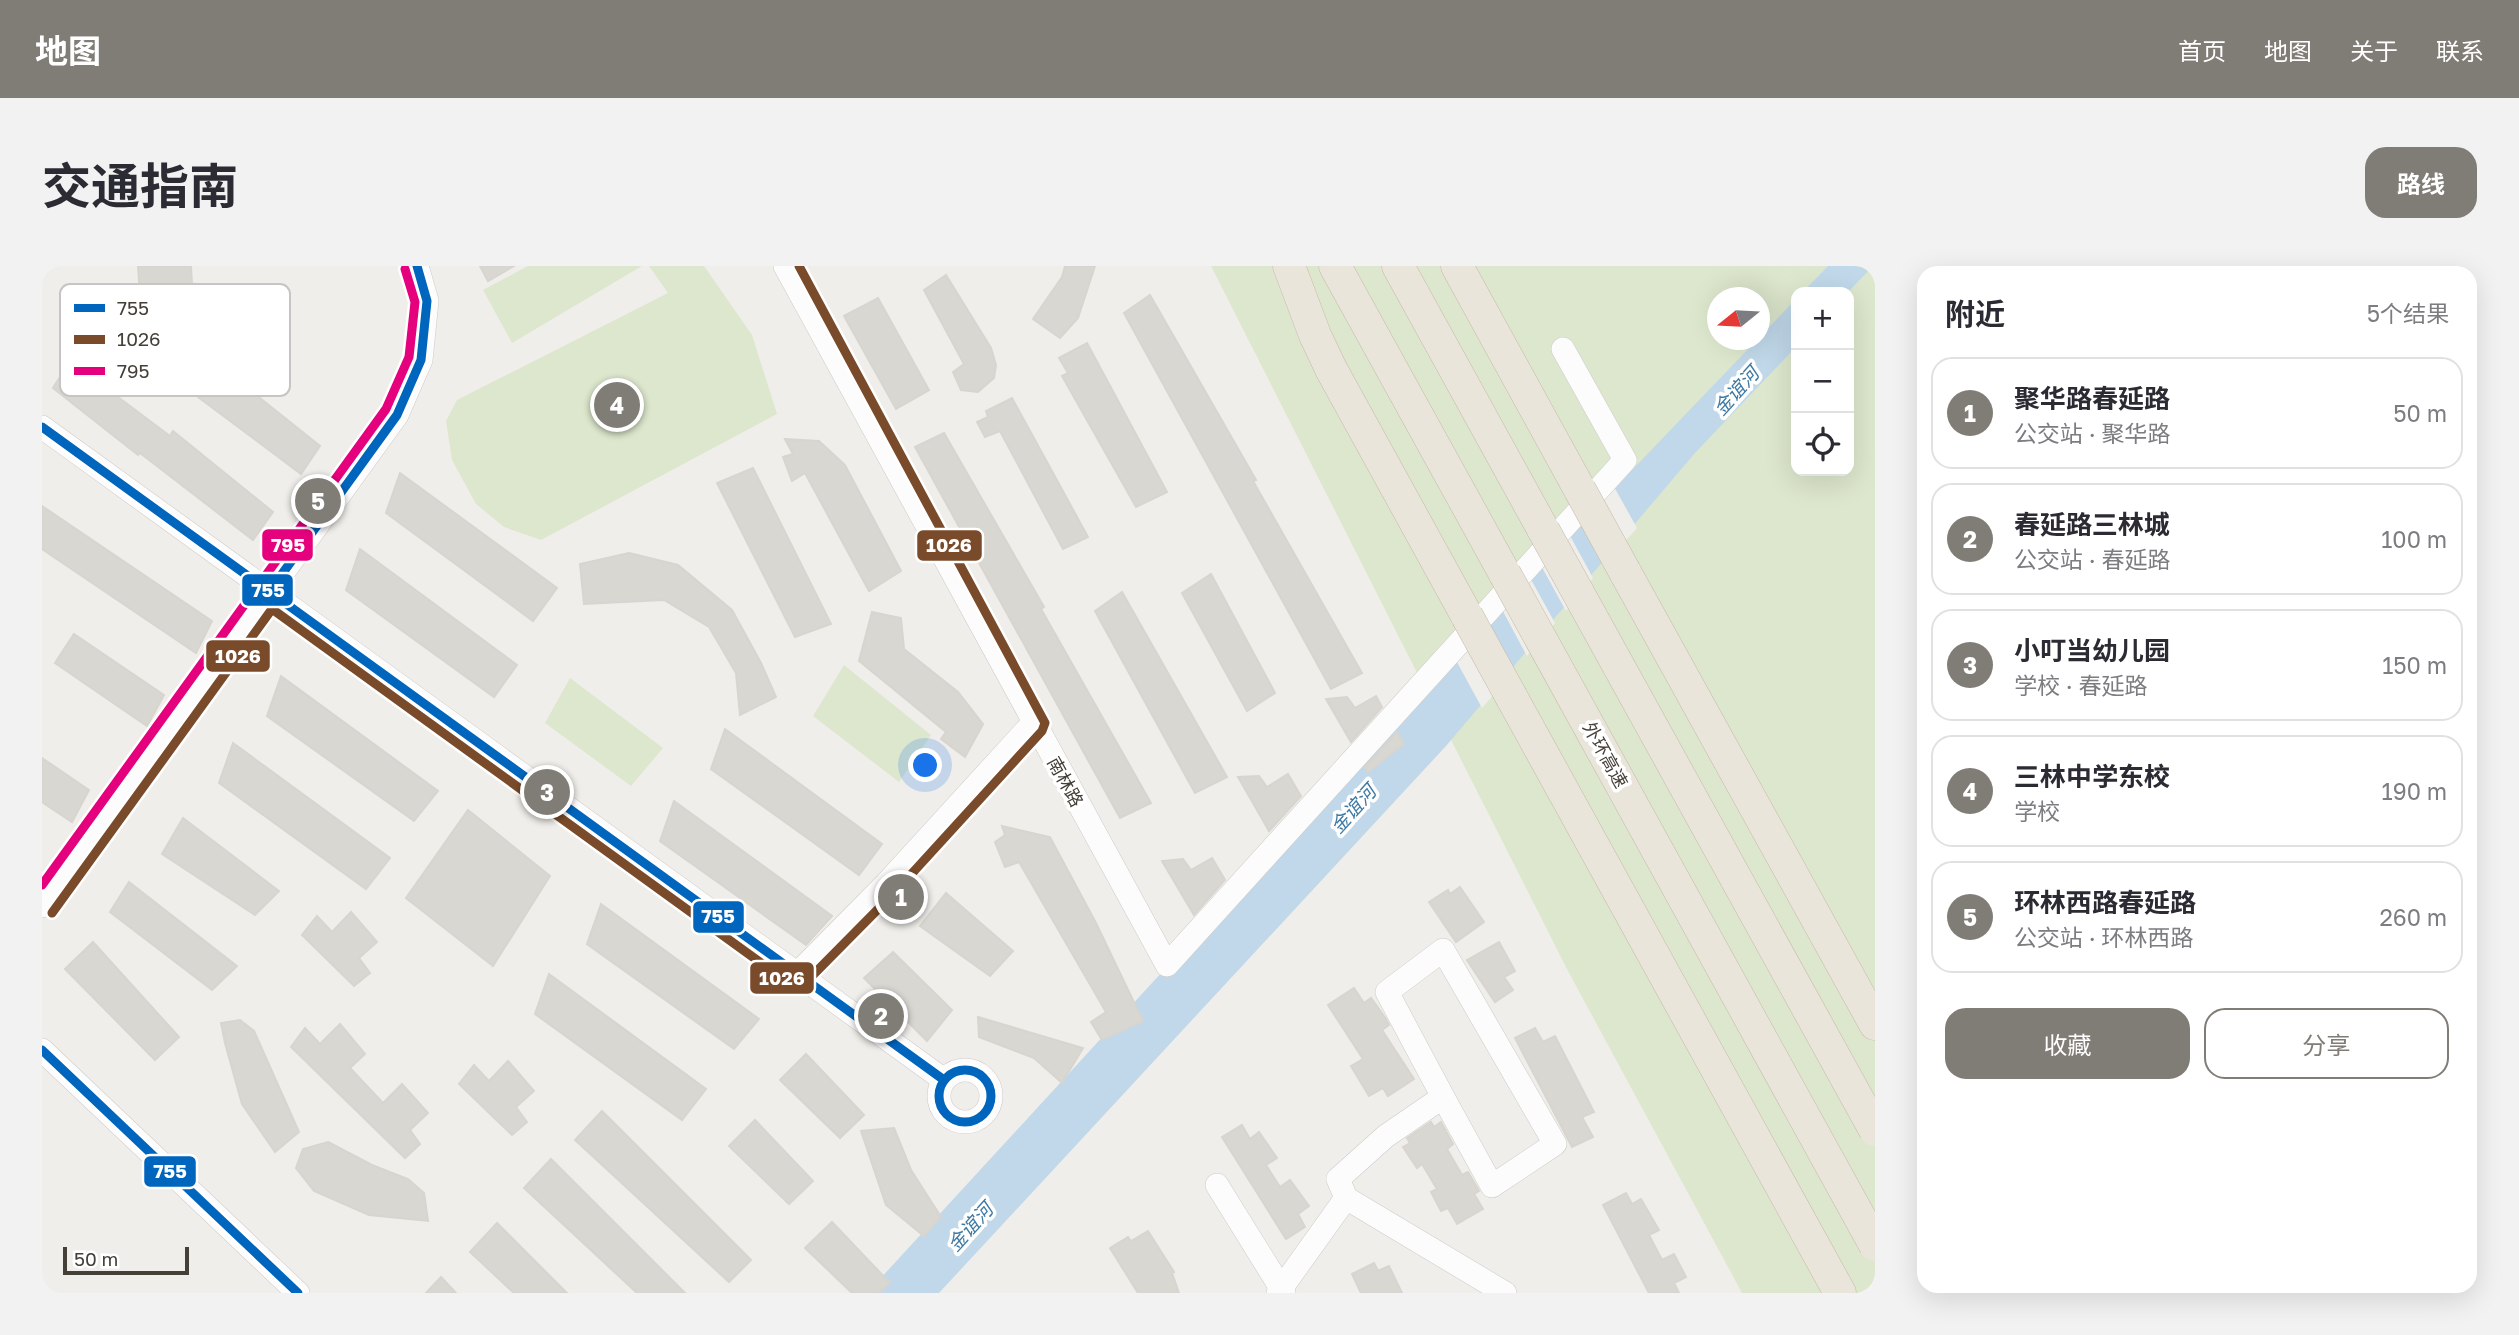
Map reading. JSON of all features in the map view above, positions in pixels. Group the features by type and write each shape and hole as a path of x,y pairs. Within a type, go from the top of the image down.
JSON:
{"highway":[{"path":"1289,266 1327,361 1840,1293"},
{"name":"外环高速","path":"1335,266 1875,1245"},
{"path":"1398,266 1875,1130"},
{"path":"1457,266 1875,1024"}],"street":[{"path":"42,906 397,415 421,360 427,301 417,266"},
{"name":"南林路","path":"785,266 1167,965 1625,460 1563,349"},
{"path":"42,427 944,1080"},
{"path":"797,974 886,884 1033,723"},
{"path":"1443,950 1555,1144 1492,1186 1443,1097 1387,992 1443,950"},
{"path":"42,1050 298,1293"},
{"path":"1443,1097 1386,1136 1338,1179 1346,1198 1505,1293"},
{"path":"1217,1185 1281,1291 1346,1198"}],"green space":[{"path":"528,266 642,266 512,343 483,290"},
{"path":"649,266 704,266 752,335 777,414 541,540 504,527 476,504 452,460 446,421 457,400 668,293"},
{"path":"1211,266 1875,266 1875,1293 1742,1293 1568,971"},
{"path":"844,665 931,735 899,782 813,716"},
{"path":"570,678 663,748 631,786 545,723"}],"water":[{"path":"1828,266 1873,266 1853,287 1808,287"},
{"name":"金谊河","path":"1791,304 1791,352 1695,453 1446,746 939,1293 867,1293 1425,686 1747,350 1770,350 1770,326"}],"pier":[{"path":"1613,485 1637,528 1608,561 1583,516"},
{"path":"1568,532 1593,578 1566,611 1539,562"},
{"path":"1528,574 1555,623 1527,656 1499,604"},
{"path":"1482,622 1511,675 1482,708 1452,653"}],"building":[{"path":"138,266 191,266 192,284 139,284"},
{"path":"480,266 514,266 488,281"},
{"path":"1065,266 1095,266 1078,318 1060,338 1033,319 1062,277"},
{"path":"946,275 991,348 996,365 994,378 978,392 961,390 953,372 964,364 924,290"},
{"path":"1150,295 1362,673 1331,689 1124,313"},
{"path":"878,298 929,390 896,409 844,316"},
{"path":"1087,343 1167,492 1136,507 1062,376 1068,373 1059,358"},
{"path":"60,377 60,394 53,388"},
{"path":"63,396 117,396 170,436 173,431 273,512 253,540 140,453 138,455"},
{"path":"258,396 320,446 301,474 198,397"},
{"path":"1012,398 1088,537 1063,549 1000,431 985,437 977,422 988,417 986,411"},
{"path":"944,433 1044,607 1041,609 1151,803 1120,818 915,447"},
{"path":"785,439 819,441 845,465 901,571 869,591 805,473 792,481 783,457 793,454"},
{"path":"753,468 831,624 795,637 717,483"},
{"path":"400,473 557,588 533,621 386,513"},
{"path":"42,506 212,621 196,653 42,549"},
{"path":"360,549 517,665 494,697 346,590"},
{"path":"629,553 678,565 732,610 776,697 740,715 736,673 709,627 664,600 584,604 580,564"},
{"path":"1211,574 1275,693 1247,711 1182,593"},
{"path":"1122,592 1227,777 1195,793 1095,611"},
{"path":"872,612 901,618 904,649 958,692 983,724 965,757 941,739 946,732 859,661"},
{"path":"74,634 164,695 147,726 55,663"},
{"path":"281,676 438,791 414,821 267,716"},
{"path":"1376,696 1382,707 1351,742 1326,699 1347,697 1355,708"},
{"path":"725,729 882,844 859,875 711,769"},
{"path":"1397,732 1404,744 1368,772 1365,767"},
{"path":"233,743 390,858 366,889 219,783"},
{"path":"42,758 89,790 72,822 42,802"},
{"path":"1288,774 1301,796 1269,831 1238,777 1259,776 1267,787"},
{"path":"674,801 832,916 806,945 660,841"},
{"path":"468,810 550,876 493,966 406,898"},
{"path":"183,818 279,891 255,915 162,854"},
{"path":"1002,826 1050,837 1096,923 1143,1021 1102,1040 1091,1022 1106,1012 1019,862 1005,867 995,842 1005,835"},
{"path":"1212,858 1225,880 1194,915 1162,861 1183,859 1191,870"},
{"path":"129,882 237,966 212,990 110,912"},
{"path":"1460,887 1484,922 1456,942 1429,902 1448,890 1450,894"},
{"path":"946,893 1013,951 990,976 920,926"},
{"path":"601,904 759,1019 734,1049 587,944"},
{"path":"351,912 377,942 359,958 370,973 354,986 302,935 317,916 332,932"},
{"path":"93,942 179,1037 155,1060 65,969"},
{"path":"1499,942 1515,971 1504,977 1513,990 1495,1002 1467,960"},
{"path":"893,952 952,1010 927,1041 864,978"},
{"path":"549,974 706,1089 682,1120 535,1014"},
{"path":"1354,988 1364,1003 1371,998 1386,1019 1389,1025 1382,1030 1414,1079 1388,1096 1383,1088 1369,1096 1351,1066 1363,1059 1328,1005"},
{"path":"978,1017 1083,1048 1062,1083 1034,1058 979,1037"},
{"path":"240,1020 254,1031 299,1132 275,1152 242,1104 225,1043 221,1023"},
{"path":"340,1024 365,1054 350,1068 383,1103 402,1084 428,1113 410,1130 420,1144 405,1158 291,1047 305,1028 320,1044"},
{"path":"1535,1028 1543,1042 1555,1036 1594,1112 1582,1117 1593,1137 1572,1147 1515,1038"},
{"path":"806,1054 864,1115 840,1138 780,1080"},
{"path":"508,1061 534,1091 516,1107 527,1122 512,1135 459,1084 474,1065 489,1081"},
{"path":"602,1111 751,1260 729,1282 575,1140"},
{"path":"755,1120 813,1181 789,1204 729,1146"},
{"path":"1431,1122 1434,1127 1441,1122 1453,1144 1447,1149 1462,1175 1468,1172 1479,1191 1474,1194 1483,1209 1457,1224 1448,1208 1441,1211 1431,1192 1437,1189 1422,1164 1417,1168 1403,1147 1410,1143 1407,1138"},
{"path":"1242,1125 1250,1139 1259,1132 1277,1158 1266,1165 1280,1187 1290,1180 1309,1206 1298,1214 1305,1227 1286,1239 1222,1137"},
{"path":"894,1128 911,1170 941,1217 924,1236 886,1205 861,1131"},
{"path":"328,1142 372,1165 408,1179 424,1193 428,1221 369,1215 314,1191 296,1168 303,1149"},
{"path":"551,1159 685,1293 637,1293 524,1188"},
{"path":"1626,1193 1632,1204 1641,1199 1659,1230 1649,1235 1662,1260 1674,1254 1686,1277 1674,1283 1679,1293 1649,1293 1603,1205"},
{"path":"832,1222 890,1283 879,1293 852,1293 805,1248"},
{"path":"497,1223 567,1293 514,1293 470,1252"},
{"path":"1148,1231 1174,1272 1172,1273 1179,1293 1138,1293 1110,1248 1128,1237 1131,1241"},
{"path":"1374,1263 1378,1271 1389,1266 1402,1293 1361,1293 1352,1274"},
{"path":"441,1277 456,1293 426,1293"}],"transit line":[{"name":"755","path":"269,592 397,415 421,360 427,301 417,266"},
{"name":"1026","path":"52,913 272,609 790,984 798,986 805,983 895,892 1042,731 1045,723 799,266"},
{"name":"795","path":"42,885 386,409 409,357 415,302 405,269"},
{"name":"755","path":"42,427 944,1080"},
{"name":"755","path":"42,1050 298,1293"},
{"name":"755","path":"965,1070 984,1077 991,1096 984,1115 965,1122 946,1115 939,1096 946,1077 965,1070"}],"place":[{"name":"三林中学东校","path":"617,405"},
{"name":"环林西路春延路","path":"318,501"},
{"name":"小叮当幼儿园","path":"547,792"},
{"name":"聚华路春延路","path":"901,897"},
{"name":"春延路三林城","path":"881,1016"}]}
